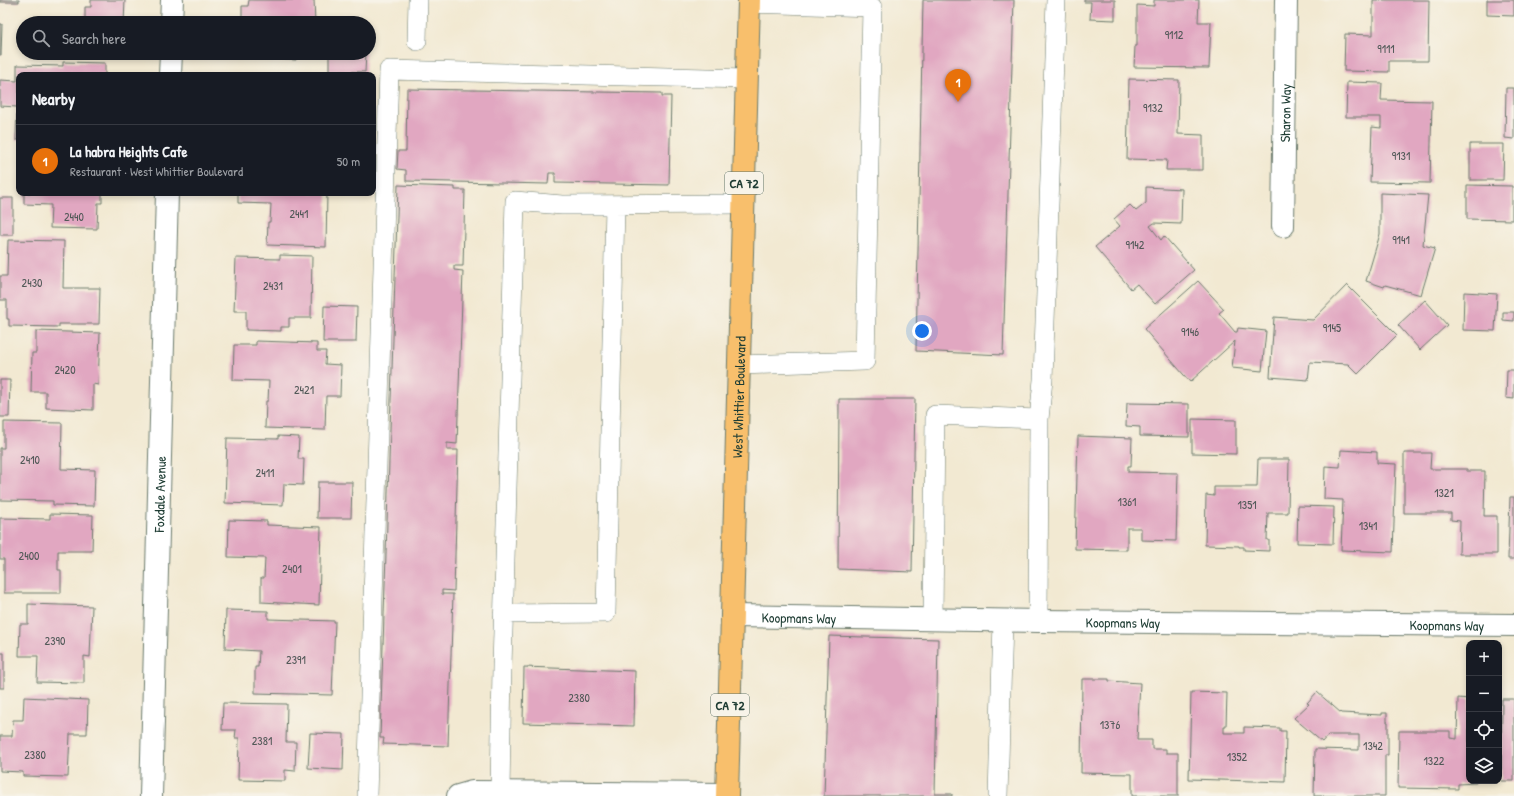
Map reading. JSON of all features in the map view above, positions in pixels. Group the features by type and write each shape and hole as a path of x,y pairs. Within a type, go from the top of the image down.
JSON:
{"main road":[{"name":"West Whittier Boulevard","path":"727,795 749,1"}],"street":[{"path":"171,16 172,0"},
{"name":"Sharon Way","path":"1283,226 1286,0"},
{"path":"170,72 171,60"},
{"name":"Foxdale Avenue","path":"151,796 167,196"},
{"name":"Koopmans Way","path":"732,616 1004,621 1514,625"},
{"path":"458,796 472,792 727,795"}],"lane":[{"path":"417,40 418,0"},
{"path":"1038,621 1039,419 1043,380 1056,0"},
{"path":"739,365 865,361 872,7 749,1"},
{"path":"367,796 389,70 746,79"},
{"path":"500,792 503,614 515,201 562,205 743,204"},
{"path":"503,614 606,613 614,205"},
{"path":"933,620 935,415 1039,419"},
{"path":"998,796 1004,621"}],"building":[{"path":"0,0 19,0 19,2 0,2"},
{"path":"91,0 125,0 124,16 85,16 85,7 91,7"},
{"path":"249,0 314,0 315,16 242,16 242,6 248,6"},
{"path":"923,0 1014,0 1003,355 916,351"},
{"path":"1084,0 1115,0 1115,20 1090,19 1091,2 1084,2"},
{"path":"1154,0 1199,0 1198,22 1211,22 1209,68 1134,67 1135,46 1137,46 1137,5 1154,6"},
{"path":"1373,0 1429,0 1428,61 1389,61 1389,72 1344,71 1345,34 1373,35"},
{"path":"1487,0 1514,0 1514,16 1487,15"},
{"path":"0,24 2,24 1,55 0,55"},
{"path":"329,60 366,60 365,72 329,71"},
{"path":"63,62 105,63 105,72 17,72 17,65 63,66"},
{"path":"1129,79 1179,80 1178,134 1203,135 1203,170 1166,170 1167,160 1127,159"},
{"path":"0,80 16,81 16,107 0,106"},
{"path":"1347,82 1382,83 1381,100 1432,101 1430,183 1370,182 1372,127 1381,128 1381,117 1346,117"},
{"path":"1506,88 1514,88 1514,139 1505,138"},
{"path":"407,89 662,93 662,96 671,96 669,185 555,183 555,173 549,173 548,184 406,181 406,170 397,169 398,151 406,151"},
{"path":"1470,144 1504,144 1503,180 1470,180"},
{"path":"398,185 455,187 455,190 465,190 463,266 454,266 454,270 463,271 457,444 447,443 447,450 458,450 454,591 442,590 442,594 453,594 448,746 383,744 384,738 380,738"},
{"path":"1467,185 1512,186 1512,220 1467,219"},
{"path":"1146,187 1182,189 1181,224 1154,223 1150,226 1161,240 1164,236 1194,270 1155,304 1137,284 1131,289 1095,247 1120,226 1114,219 1130,205 1136,211 1146,203"},
{"path":"1380,193 1428,195 1423,245 1435,248 1421,295 1385,285 1384,287 1366,281 1380,234"},
{"path":"24,196 102,196 102,203 98,203 97,229 50,228 51,205 24,204"},
{"path":"238,196 327,196 326,247 267,245 268,222 270,222 271,204 238,203"},
{"path":"0,198 13,198 13,235 0,235"},
{"path":"8,240 64,241 63,288 100,288 99,324 59,324 59,327 9,326 9,319 7,319 7,300 0,300 0,276 7,276"},
{"path":"280,255 312,256 311,318 289,318 289,327 281,327 281,331 246,330 246,311 234,311 236,258 280,259"},
{"path":"1198,281 1224,309 1219,313 1235,332 1237,332 1238,328 1266,331 1262,371 1232,368 1235,341 1190,382 1144,329"},
{"path":"1347,285 1397,335 1358,374 1348,364 1310,362 1308,380 1270,377 1274,317 1313,320"},
{"path":"1464,292 1497,294 1495,331 1463,330"},
{"path":"1425,300 1447,325 1420,350 1398,325"},
{"path":"324,306 357,307 356,342 323,342"},
{"path":"1503,312 1514,312 1514,321 1503,320"},
{"path":"36,331 100,333 98,385 93,384 93,410 46,408 46,392 31,392 32,353 36,353"},
{"path":"256,341 317,343 317,351 326,351 325,364 341,365 340,396 326,396 325,430 265,428 266,401 268,401 269,381 233,380 234,345 256,345"},
{"path":"1507,370 1514,370 1514,399 1506,398"},
{"path":"0,380 10,380 9,417 0,417"},
{"path":"839,399 915,399 912,572 838,569"},
{"path":"1127,403 1189,404 1189,437 1140,436 1140,427 1126,426"},
{"path":"1192,419 1236,420 1236,454 1192,453"},
{"path":"4,422 62,423 61,469 95,470 94,506 53,505 53,501 0,500 0,448 4,448"},
{"path":"278,436 299,437 298,459 304,459 303,485 284,484 283,505 225,503 227,438 278,439"},
{"path":"1078,436 1132,438 1131,466 1128,466 1128,472 1178,473 1176,541 1141,540 1141,528 1127,528 1127,550 1075,549"},
{"path":"1341,450 1377,452 1377,463 1396,464 1393,552 1341,550 1343,500 1324,499 1325,466 1340,467"},
{"path":"1404,453 1431,453 1430,469 1467,469 1467,471 1485,471 1484,516 1497,516 1497,554 1459,554 1460,521 1451,520 1451,513 1404,513"},
{"path":"1258,459 1289,459 1288,513 1268,513 1267,540 1269,540 1269,551 1244,550 1244,547 1239,546 1205,545 1206,495 1214,496 1214,487 1257,487"},
{"path":"318,482 352,482 351,518 317,518"},
{"path":"1510,497 1514,497 1514,559 1508,559"},
{"path":"1298,506 1334,507 1333,544 1297,543"},
{"path":"50,514 93,515 92,551 58,551 58,570 61,570 61,593 4,593 4,559 0,559 0,518 50,519"},
{"path":"229,520 267,521 267,525 321,527 319,605 261,602 261,578 264,578 265,558 228,557"},
{"path":"28,604 92,606 90,657 84,656 84,683 37,682 38,656 19,656 20,624 28,624"},
{"path":"226,610 268,611 268,619 335,621 332,695 255,693 255,667 258,667 259,651 225,649"},
{"path":"829,636 938,639 935,794 952,794 952,796 824,796"},
{"path":"0,653 4,653 4,688 0,688"},
{"path":"524,667 635,671 634,726 523,723"},
{"path":"1082,679 1109,679 1109,681 1140,683 1137,740 1152,740 1152,749 1166,749 1166,753 1178,753 1178,796 1132,796 1132,774 1081,773"},
{"path":"1191,692 1227,693 1226,726 1224,726 1224,733 1244,733 1244,727 1280,728 1280,731 1286,731 1285,782 1189,779"},
{"path":"1317,692 1341,713 1382,715 1382,713 1387,713 1388,755 1385,755 1385,796 1314,796 1315,749 1359,750 1359,735 1328,735 1322,742 1294,718 1309,704 1307,703"},
{"path":"24,697 88,700 87,734 70,734 68,777 23,776 23,772 0,771 0,736 12,736 13,720 23,720"},
{"path":"1458,698 1466,699 1466,784 1458,784 1458,789 1398,788 1399,731 1450,731 1450,738 1457,739"},
{"path":"1502,699 1514,699 1514,781 1502,781"},
{"path":"223,703 287,704 286,742 296,742 295,771 285,770 285,781 238,780 239,738 235,738 236,730 222,730"},
{"path":"310,733 344,734 343,770 308,768"}],"place":[{"name":"La habra Heights Cafe","path":"958,102"}]}
